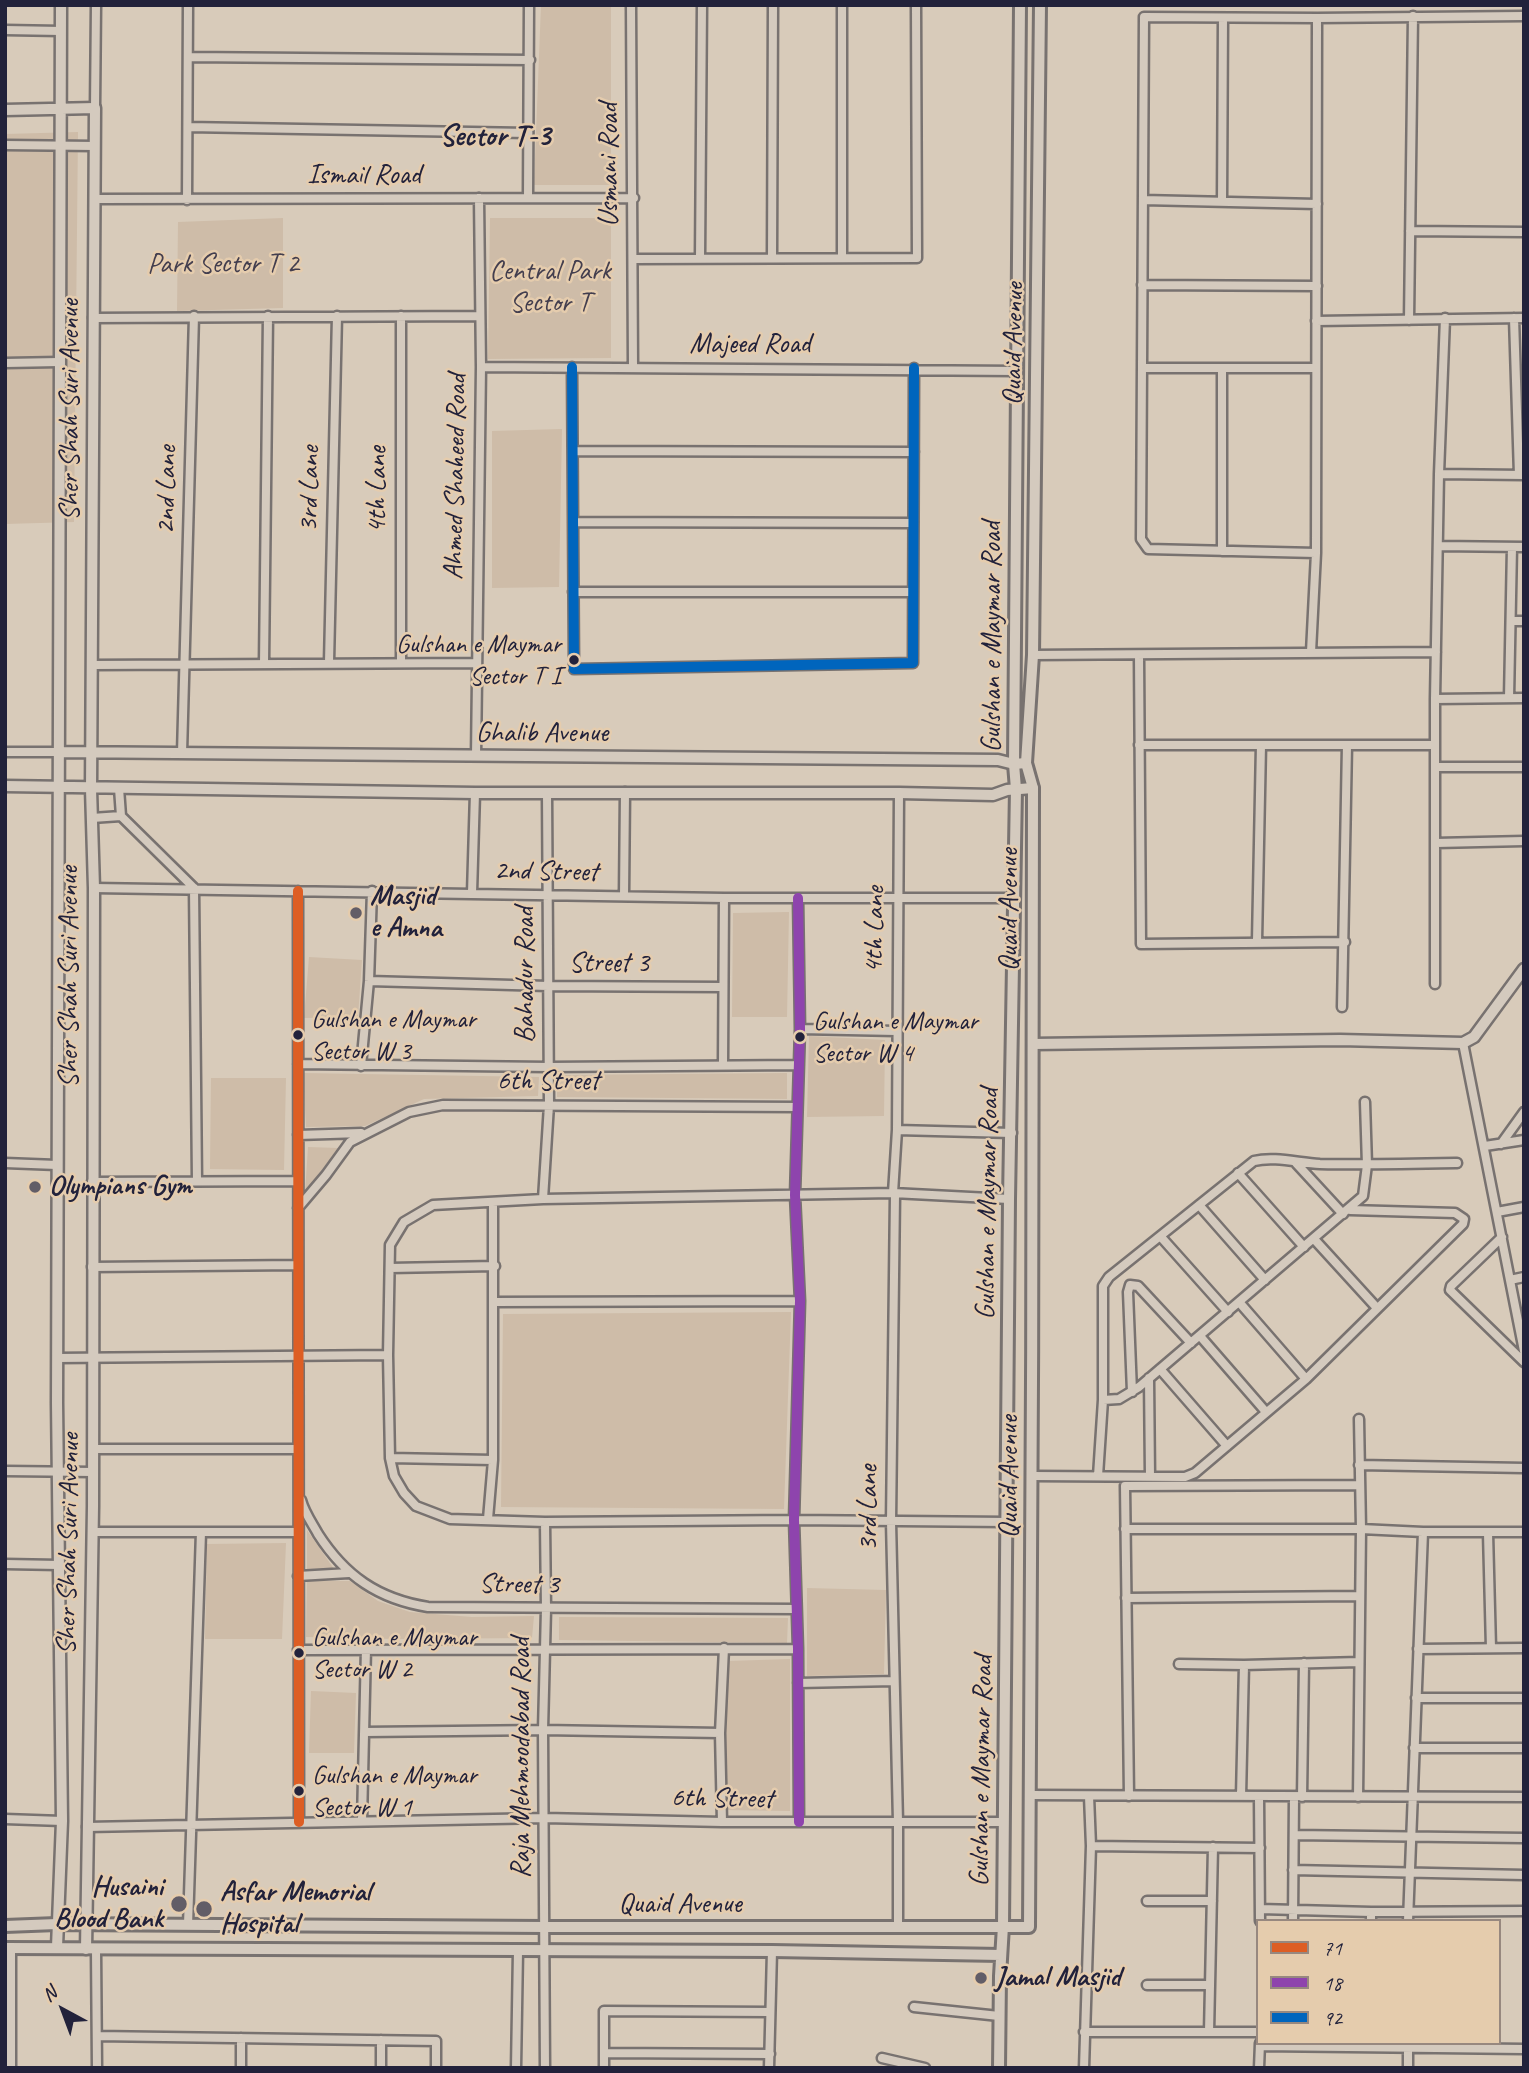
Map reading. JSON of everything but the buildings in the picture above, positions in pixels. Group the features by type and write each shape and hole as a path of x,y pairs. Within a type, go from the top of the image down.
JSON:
{"main road":[{"name":"Gulshan e Maymar Road","path":"999,2068 1003,1926 1009,1199 1017,789 1020,764 1020,5"},
{"name":"Quaid Avenue","path":"5,1926 1029,1927 1033,1476 1033,788 1020,764 1033,655 1040,5"},
{"name":"Quaid Avenue","path":"8,1948 772,1951 1001,1955"}],"street":[{"name":"Sher Shah Suri Avenue","path":"57,1947 62,1821 57,1358 61,5"},
{"name":"Sher Shah Suri Avenue","path":"91,1949 87,1925 87,1827 93,1532 91,752 96,5"},
{"path":"187,200 188,5"},
{"path":"528,197 529,5"},
{"name":"Usmani Road","path":"631,5 633,367"},
{"path":"700,258 702,5"},
{"path":"772,258 773,5"},
{"path":"842,5 842,258"},
{"path":"633,259 917,258 916,5"},
{"path":"1409,320 1413,16"},
{"path":"1316,553 1148,550 1141,539 1144,17 1524,16"},
{"path":"1222,202 1223,18"},
{"path":"1311,652 1316,553 1318,18"},
{"path":"5,30 61,31"},
{"path":"188,57 530,60"},
{"path":"5,110 95,108"},
{"path":"188,127 528,133"},
{"path":"5,145 94,146"},
{"name":"Ahmed Shaheed Road","path":"476,756 481,367 479,198"},
{"name":"Ismail Road","path":"95,199 634,198"},
{"path":"1143,200 1317,204"},
{"path":"1410,232 1524,232"},
{"path":"1142,285 1317,286"},
{"name":"2nd Lane","path":"182,753 194,316"},
{"path":"264,663 268,316"},
{"name":"3rd Lane","path":"329,662 337,316"},
{"name":"4th Lane","path":"401,316 401,663"},
{"path":"93,318 481,316"},
{"path":"1436,984 1435,699 1445,318"},
{"path":"1439,474 1521,475 1520,401 1514,318"},
{"path":"1316,321 1524,318"},
{"path":"5,363 59,362"},
{"name":"Majeed Road","path":"481,367 914,368 1018,371"},
{"path":"572,367 574,669 913,663 914,368"},
{"path":"1142,368 1316,368"},
{"path":"1222,368 1222,551"},
{"path":"573,450 914,452"},
{"path":"573,522 914,523"},
{"path":"1438,546 1524,548"},
{"path":"1509,698 1512,547"},
{"path":"573,592 914,592"},
{"path":"1511,621 1524,621"},
{"path":"1033,655 1436,652"},
{"path":"1139,655 1141,944 1345,942"},
{"path":"92,665 476,663"},
{"path":"1435,699 1524,698"},
{"path":"1139,745 1436,745"},
{"path":"1257,941 1261,745"},
{"path":"1342,1007 1347,745"},
{"path":"5,752 58,752"},
{"name":"Ghalib Avenue","path":"58,752 998,760 1020,764"},
{"path":"1436,767 1524,767"},
{"name":"Ghalib Avenue","path":"5,786 475,793 993,795 1033,788"},
{"path":"119,788 121,816 194,888 197,1181"},
{"path":"624,896 625,792"},
{"path":"471,893 475,793"},
{"name":"Bahadur Road","path":"543,1199 549,1105 547,793"},
{"name":"4th Lane","path":"894,1194 897,1130 899,793"},
{"path":"92,818 121,816"},
{"path":"1436,843 1524,841"},
{"name":"2nd Street","path":"93,888 724,898 1015,898"},
{"path":"298,891 299,1822"},
{"path":"361,1066 369,981 372,891"},
{"path":"723,1064 724,898"},
{"path":"798,898 800,1029 795,1195 800,1301 794,1520 799,1822"},
{"path":"1033,1044 1340,1040 1463,1043 1474,1037 1524,969"},
{"name":"Street 3","path":"369,981 723,987"},
{"path":"800,1029 896,1031"},
{"path":"1463,1043 1524,1351"},
{"path":"298,1064 549,1067 799,1065"},
{"path":"1103,1400 1119,1399 1132,1392 1363,1196 1366,1191 1367,1165 1365,1102"},
{"name":"6th Street","path":"298,1209 350,1142 409,1112 443,1105 797,1107"},
{"path":"1501,1144 1524,1112"},
{"path":"897,1130 1012,1133"},
{"path":"298,1135 365,1133"},
{"path":"1485,1146 1524,1140"},
{"path":"1098,1476 1103,1400 1105,1281 1250,1163 1261,1159 1367,1165 1457,1163"},
{"path":"5,1163 57,1165"},
{"path":"1033,1476 1190,1476 1306,1379 1464,1219 1455,1213 1346,1212 1296,1163"},
{"path":"1238,1173 1304,1247"},
{"path":"92,1182 298,1181"},
{"path":"1007,1522 545,1522 450,1519 416,1506 394,1476 390,1458 388,1355 390,1245 404,1222 433,1205 543,1199 795,1195 894,1194 1009,1199"},
{"name":"3rd Lane","path":"894,1194 891,1522 898,1928"},
{"path":"488,1519 493,1460 493,1202"},
{"path":"1199,1205 1265,1280"},
{"path":"1497,1212 1524,1207"},
{"path":"1161,1237 1228,1312"},
{"path":"1502,1237 1450,1290 1524,1362"},
{"path":"1314,1239 1377,1308"},
{"path":"92,1267 298,1265"},
{"path":"390,1268 495,1266"},
{"path":"1510,1280 1524,1277"},
{"path":"1132,1392 1128,1292 1130,1285 1138,1286 1191,1343"},
{"path":"494,1302 800,1301"},
{"path":"1239,1302 1306,1379"},
{"path":"1200,1336 1266,1412"},
{"path":"57,1358 388,1355"},
{"path":"1160,1369 1227,1446"},
{"path":"1149,1378 1150,1477"},
{"path":"1358,1797 1361,1529 1359,1419"},
{"path":"93,1449 298,1449"},
{"path":"390,1458 493,1460"},
{"path":"1359,1465 1524,1468"},
{"path":"5,1471 93,1472"},
{"path":"1129,1796 1125,1486 1360,1485"},
{"name":"Street 3","path":"298,1490 303,1506 331,1554 349,1573 403,1603 428,1607 546,1609 796,1609"},
{"name":"Raja Mehmoodabad Road","path":"545,1522 546,1609 542,1730 545,1818 545,2068"},
{"path":"1125,1529 1524,1532"},
{"path":"93,1532 298,1532"},
{"path":"188,1925 201,1532"},
{"path":"1408,1916 1423,1532"},
{"path":"1488,1533 1491,1648"},
{"path":"5,1564 59,1565"},
{"path":"298,1576 349,1573"},
{"path":"1126,1598 1360,1596"},
{"path":"362,1821 366,1648"},
{"path":"722,1822 720,1734 724,1648"},
{"path":"1418,1649 1524,1648"},
{"path":"299,1650 798,1649"},
{"path":"1179,1664 1359,1662"},
{"path":"1293,1919 1294,1835 1304,1663"},
{"path":"1241,1796 1244,1665"},
{"path":"798,1683 894,1681"},
{"path":"1416,1698 1524,1698"},
{"path":"365,1732 542,1730 720,1734"},
{"path":"1414,1748 1524,1748"},
{"path":"1030,1795 1524,1797"},
{"path":"1084,2068 1091,1846 1090,1796"},
{"path":"1259,1797 1260,1919"},
{"name":"6th Street","path":"87,1827 545,1818 722,1822 1004,1822"},
{"path":"5,1819 62,1821"},
{"path":"1294,1835 1524,1838"},
{"path":"1091,1846 1260,1848"},
{"path":"1209,2032 1213,1847"},
{"path":"1293,1870 1524,1875"},
{"path":"1147,1901 1212,1902"},
{"path":"1260,1909 1333,1911 1371,1916 1524,1910"},
{"path":"1333,1911 1333,1919"},
{"path":"1466,1911 1466,1919"},
{"path":"8,1948 10,2068"},
{"path":"91,1949 97,2068"},
{"path":"516,2068 517,1951"},
{"path":"769,2068 772,1951"},
{"path":"1147,1985 1210,1985"},
{"path":"914,2007 999,2016"},
{"path":"604,2068 604,2011 770,2012"},
{"path":"1084,2032 1256,2032"},
{"path":"97,2036 436,2041 436,2068"},
{"path":"241,2038 241,2068"},
{"path":"381,2040 381,2068"},
{"path":"1259,2068 1260,2045 1408,2045 1524,2049"},
{"path":"1408,2045 1408,2068"},
{"path":"604,2053 770,2054"},
{"path":"882,2058 925,2068"}],"green space":[{"path":"541,5 611,5 611,185 534,185"},
{"path":"78,132 74,522 5,524 5,134"},
{"name":"Park Sector T 2","path":"283,218 283,308 177,311 178,222"},
{"name":"Central Park Sector T","path":"490,218 611,218 611,358 488,359"},
{"path":"562,429 559,587 492,588 492,431"},
{"path":"789,912 787,1017 732,1017 733,913"},
{"path":"309,957 362,960 358,1017 304,1018"},
{"path":"809,1036 885,1040 884,1116 807,1117"},
{"path":"303,1073 539,1077 538,1096 424,1099 365,1126 306,1127"},
{"path":"787,1073 787,1099 557,1097 557,1075"},
{"path":"211,1078 286,1078 284,1170 210,1169"},
{"path":"308,1147 338,1148 305,1193"},
{"path":"791,1312 784,1509 501,1507 503,1314"},
{"path":"307,1530 334,1569 307,1569"},
{"path":"286,1543 282,1639 205,1639 207,1544"},
{"path":"307,1581 350,1581 378,1601 410,1612 472,1617 534,1616 532,1638 306,1637"},
{"path":"807,1588 886,1590 884,1674 807,1676"},
{"path":"559,1617 788,1618 787,1643 559,1640"},
{"path":"790,1659 790,1811 723,1810 728,1661"},
{"path":"311,1691 356,1693 354,1753 309,1753"}],"transit line":[{"name":"92","path":"572,367 574,669 913,663 914,368"},
{"name":"71","path":"298,891 299,1822"},
{"name":"18","path":"798,898 800,1029 795,1195 800,1301 794,1520 799,1822"}],"place":[{"name":"Gulshan e Maymar Sector T I","path":"574,660"},
{"name":"Masjid e Amna","path":"356,913"},
{"name":"Gulshan e Maymar Sector W 3","path":"298,1035"},
{"name":"Gulshan e Maymar Sector W 4","path":"800,1037"},
{"name":"Olympians Gym","path":"35,1187"},
{"name":"Gulshan e Maymar Sector W 2","path":"299,1653"},
{"name":"Gulshan e Maymar Sector W 1","path":"299,1791"},
{"name":"Husaini Blood Bank","path":"179,1904"},
{"name":"Asfar Memorial Hospital","path":"204,1909"},
{"name":"Jamal Masjid","path":"981,1978"}],"district":[{"name":"Sector T-3","path":"495,137"}]}
